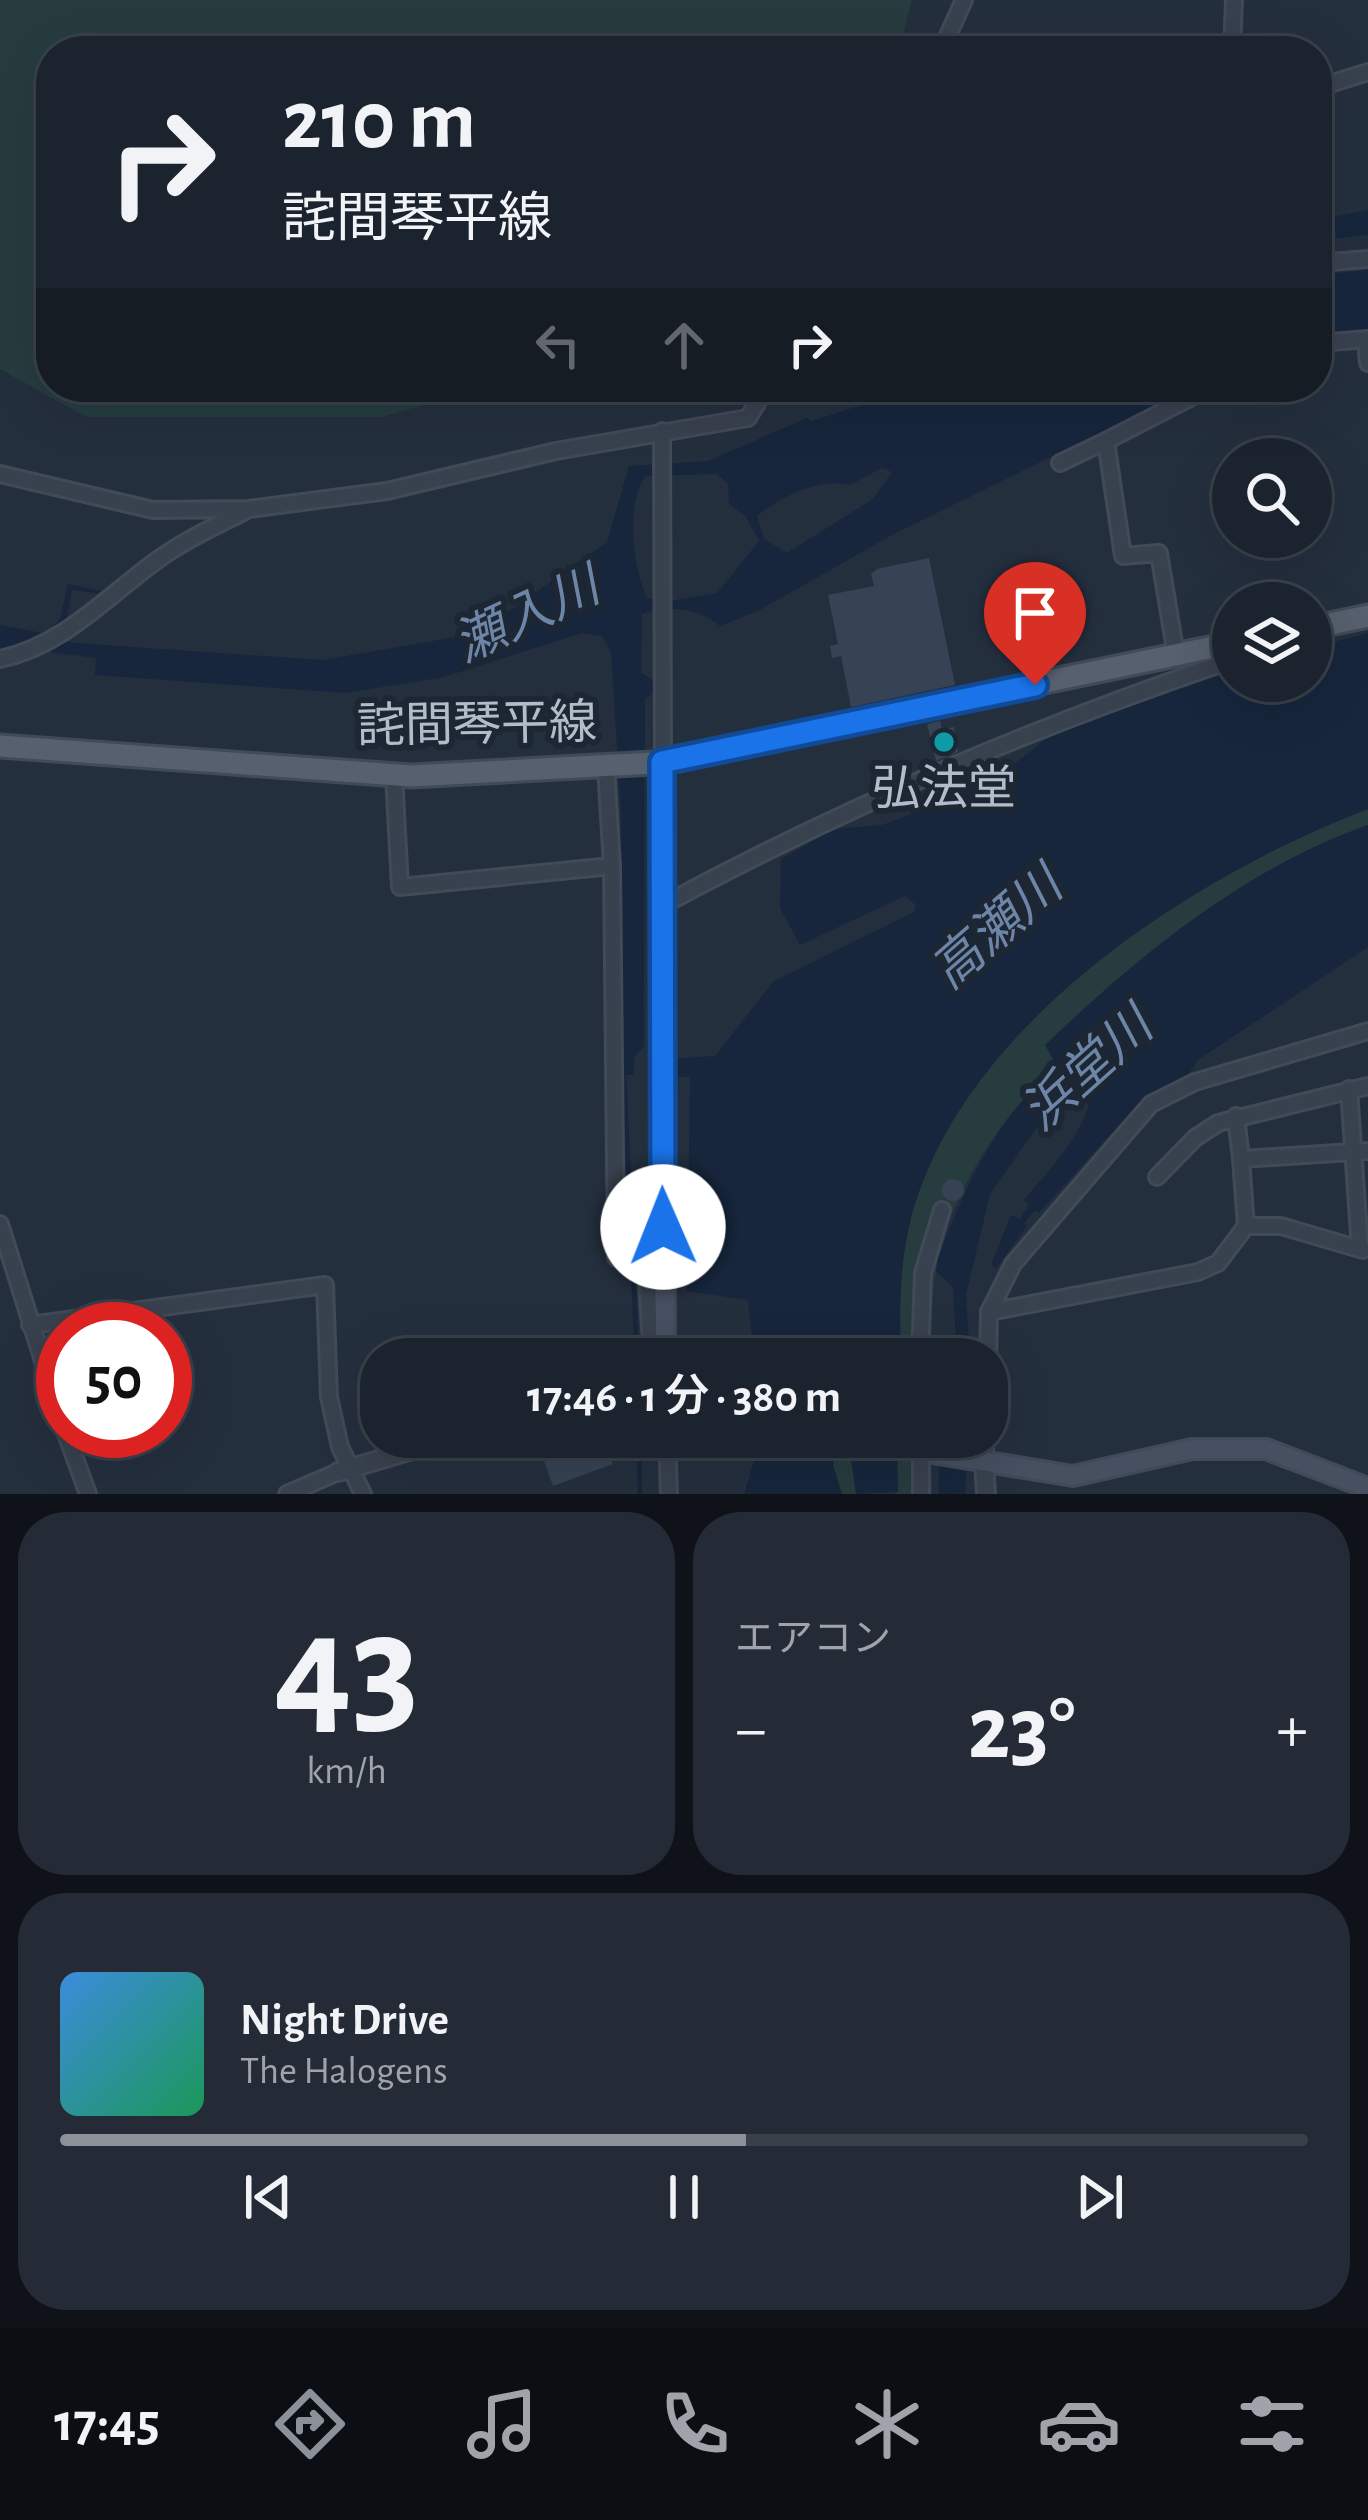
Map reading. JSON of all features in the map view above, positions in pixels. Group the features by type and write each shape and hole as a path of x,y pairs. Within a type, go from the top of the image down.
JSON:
{"main road":[{"path":"1332,624 1368,616"},
{"name":"詫間琴平線","path":"0,746 394,775 611,766 658,762 1212,648"},
{"path":"658,762 664,904 665,1338"},
{"path":"963,1458 1095,1475 1174,1453 1226,1446 1266,1449 1368,1488"}],"street":[{"path":"948,36 964,0"},
{"path":"1233,36 1234,0"},
{"path":"1332,83 1368,72"},
{"path":"1332,262 1368,259"},
{"path":"1332,342 1367,340 1368,363"},
{"path":"0,474 153,511 249,508 387,491 662,431 748,418 758,402"},
{"path":"1060,463 1181,402"},
{"path":"658,762 662,431"},
{"path":"1106,441 1123,556 1159,553 1176,655"},
{"path":"0,659 28,653 78,625 162,556 249,508"},
{"path":"664,904 742,861 1043,727 1212,667"},
{"path":"611,766 616,1258 641,1258 649,1278 651,1338"},
{"path":"394,775 400,887 612,866"},
{"path":"989,1338 989,1312 1012,1264 1151,1104 1195,1082 1368,1031"},
{"path":"1157,1178 1195,1138 1236,1116 1368,1086"},
{"path":"1246,1226 1281,1226 1364,1251 1361,1151 1349,1089"},
{"path":"989,1312 1198,1272 1218,1263 1246,1226 1236,1116"},
{"path":"1241,1159 1361,1151"},
{"path":"921,1338 923,1274 942,1210"},
{"path":"0,1224 36,1341"},
{"path":"31,1325 325,1285 329,1396 345,1470 363,1494"},
{"path":"75,1458 88,1494"},
{"path":"287,1494 385,1458"},
{"path":"668,1458 669,1494"},
{"path":"920,1494 922,1458"},
{"path":"984,1458 986,1494"}],"green space":[{"path":"0,0 912,0 903,36 36,36 36,389 0,369"},
{"path":"59,402 436,402 382,417 86,417"},
{"path":"1368,809 1368,825 1278,866 1196,918 1045,1045 1057,1066 999,1130 954,1210 935,1276 931,1338 901,1338 901,1286 912,1214 940,1145 981,1080 1033,1020 1094,965 1160,916 1300,838"},
{"path":"834,1458 851,1458 856,1494 842,1494"},
{"path":"896,1458 931,1458 932,1494 895,1494"}],"water":[{"path":"1368,210 1368,235 1332,239 1332,217"},
{"path":"1368,270 1368,332 1332,335 1332,274"},
{"name":"瀬入川","path":"871,402 1162,402 892,535 760,610 720,626 682,610 642,614 641,673 655,681 656,689 645,700 644,1047 635,1056 633,1075 616,1075 621,813 611,653 602,636 582,633 444,677 346,693 95,675 96,658 20,648 0,652 0,625 47,634 60,619 68,584 128,597 72,590 66,623 55,637 75,643 323,660 456,637 515,607 607,542 629,466 708,461 807,418 812,421","holes":["882,468 892,472 873,499 787,553 764,539 757,516 777,502 813,486 850,485","717,474 728,484 729,504 746,517 759,541 717,593 669,601 647,598 633,536 635,502 646,476"]},
{"name":"高瀬川","path":"1368,633 1368,809 1230,874 1160,916 1094,965 1033,1020 981,1080 940,1145 912,1214 901,1286 901,1338 752,1338 748,1300 687,1291 690,1077 669,1077 669,1059 715,1056 774,981 914,912 916,905 905,896 800,945 780,908 781,859 834,829 882,825 985,787 1051,735 1212,678 1212,702 1332,702 1332,642"},
{"path":"1368,825 1368,947 1198,1060 1188,1075 1144,1097 1039,1213 1035,1210 996,1269 991,1265 1011,1215 1020,1219 1029,1205 1024,1200 1077,1132 1090,1086 1079,1087 1042,1120 990,1194 966,1295 969,1338 956,1338 953,1287 936,1271 938,1259 960,1204 999,1131 1057,1066 1045,1045 1195,918 1322,844"},
{"path":"755,1458 834,1458 842,1494 744,1494"},
{"path":"851,1458 897,1458 898,1492 856,1494"}],"building":[{"path":"929,558 955,685 851,707 841,656 832,658 830,646 838,644 828,595 874,586 871,574 877,569"},
{"name":"弘法堂","path":"940,721 942,729 954,727 958,752 936,761 927,724"},
{"path":"953,1179 964,1190 953,1201 942,1190"},
{"path":"543,1458 611,1458 613,1464 553,1486"}],"waterway":[{"path":"624,1071 636,1338"},
{"path":"639,1458 640,1494"},
{"name":"浜堂川","path":"952,1494 953,1458"}],"place":[{"name":"弘法堂","path":"944,742"}],"route":[{"path":"663,1227 662,762 1035,685"}]}
